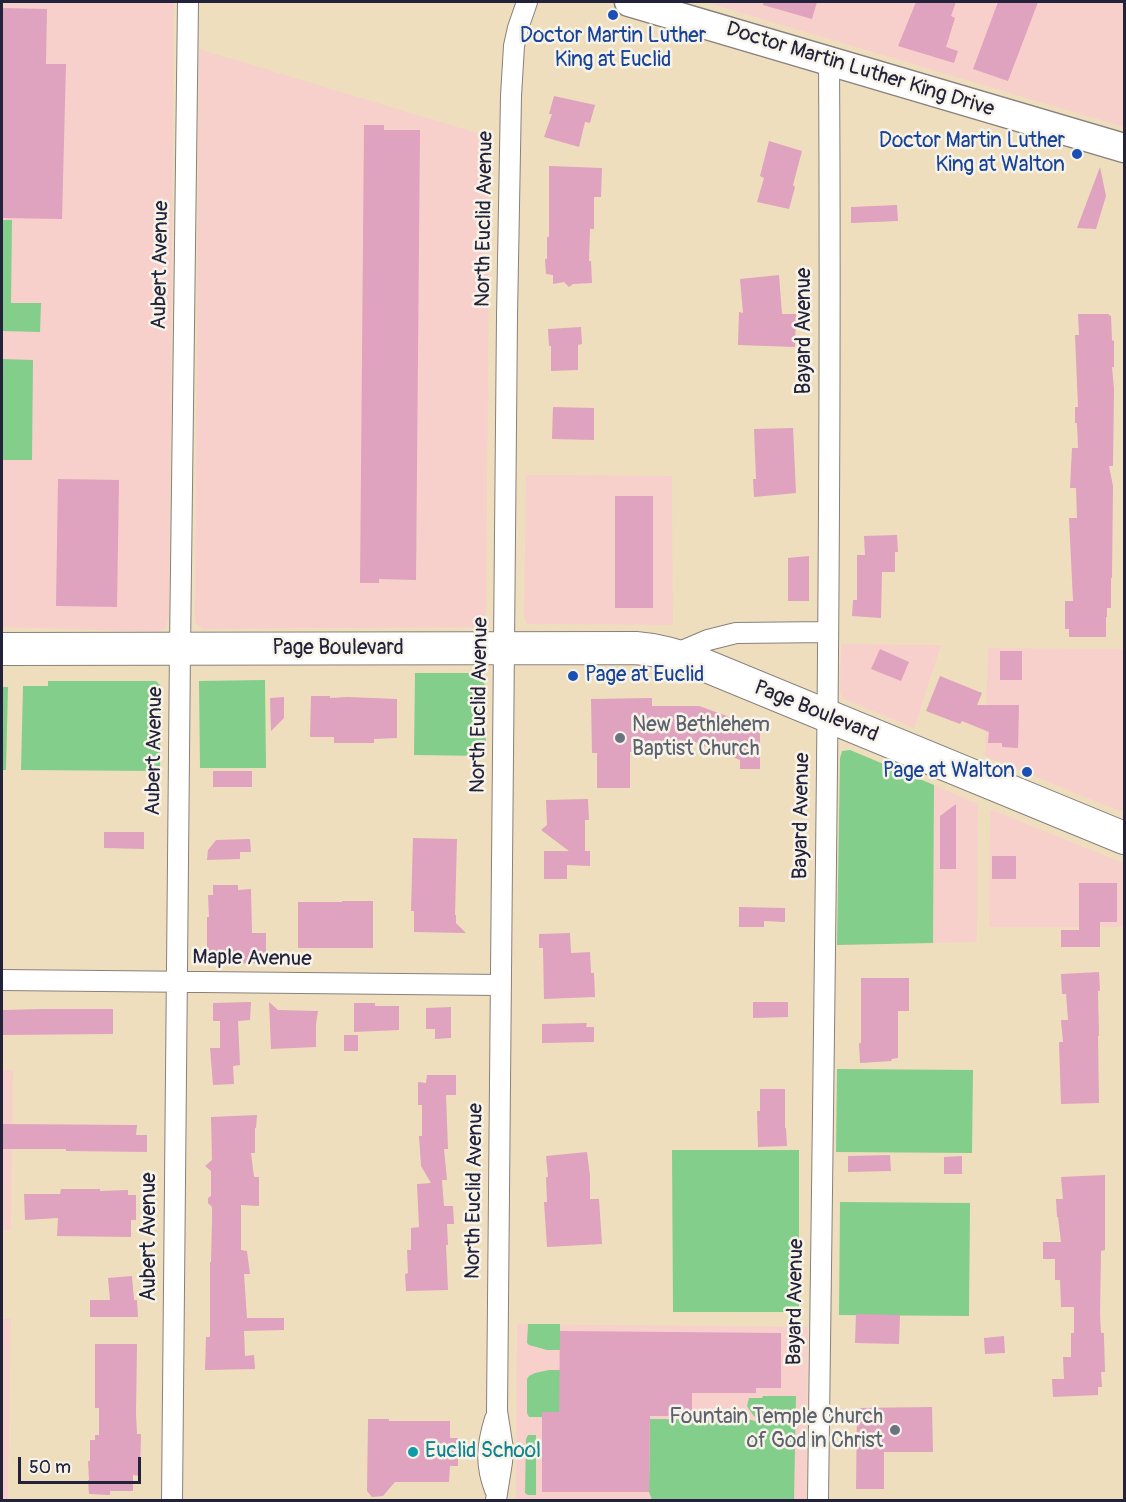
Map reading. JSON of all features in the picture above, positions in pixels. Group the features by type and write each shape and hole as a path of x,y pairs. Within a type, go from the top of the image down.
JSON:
{"main road":[{"name":"Doctor Martin Luther King Drive","path":"629,2 1125,148"},
{"name":"Page Boulevard","path":"2,649 636,648 656,650 675,654 1125,838"}],"street":[{"name":"Aubert Avenue","path":"172,1500 188,2"},
{"name":"North Euclid Avenue","path":"496,1497 502,1449 497,1411 511,71 518,28 528,2"},
{"name":"Bayard Avenue","path":"818,1500 828,632 829,61"},
{"path":"675,654 708,640 736,633 828,632"},
{"name":"Maple Avenue","path":"2,980 501,985"}],"shaded area":[{"path":"2,2 174,2 169,616 166,627 159,632 2,627"},
{"path":"705,2 1124,2 1124,127"},
{"path":"199,49 490,137 486,614 483,624 479,627 203,629 196,624"},
{"path":"526,475 672,476 673,625 527,624 524,617"},
{"path":"841,644 941,645 914,728 842,698 840,691"},
{"path":"988,648 1124,649 1124,810 1119,811 985,756"},
{"path":"934,785 978,804 977,942 933,943"},
{"path":"990,809 1123,863 1124,927 989,927"},
{"path":"2,1070 13,1070 11,1230 2,1230"},
{"path":"2,1319 11,1319 8,1500 2,1500"},
{"path":"517,1324 808,1327 806,1500 516,1500"}],"green space":[{"path":"2,220 12,220 11,303 41,303 40,332 2,331"},
{"path":"2,359 33,360 32,460 2,460"},
{"path":"415,673 482,674 485,687 486,756 414,755"},
{"path":"265,680 266,768 200,768 199,681"},
{"path":"48,681 156,681 161,686 160,771 21,770 23,686 48,686"},
{"path":"2,687 8,687 6,770 2,770"},
{"path":"850,750 934,785 933,943 837,945 840,758 842,751"},
{"path":"837,1069 973,1070 972,1153 836,1152"},
{"path":"672,1150 799,1150 799,1312 673,1312"},
{"path":"840,1202 970,1203 969,1316 839,1315"},
{"path":"528,1324 560,1324 560,1350 547,1350 529,1345 527,1343"},
{"path":"560,1370 567,1412 529,1417 527,1379 535,1373"},
{"path":"763,1396 796,1396 794,1500 652,1500 649,1492 650,1419 752,1420 759,1423 760,1421 747,1406 749,1398 762,1398"},
{"path":"528,1435 536,1435 536,1495 525,1493"}],"building":[{"path":"764,2 817,2 812,19 763,5"},
{"path":"916,2 956,2 951,16 955,18 946,47 958,51 954,63 898,46"},
{"path":"998,2 1038,2 1008,81 973,69"},
{"path":"2,8 47,9 46,64 66,64 62,219 2,218"},
{"path":"554,96 595,105 590,123 585,122 579,147 544,137 552,114 549,114"},
{"path":"364,125 384,125 384,130 420,130 416,580 379,579 379,583 360,583"},
{"path":"769,141 802,151 789,209 757,202 764,178 760,176"},
{"path":"549,166 602,168 601,197 594,197 594,229 590,229 589,261 591,261 592,283 573,284 569,287 564,282 553,284 553,275 546,274 545,259 547,259 547,237 549,237"},
{"path":"1100,167 1106,196 1096,229 1077,228"},
{"path":"897,205 898,221 851,223 851,207"},
{"path":"779,275 782,314 796,314 795,347 738,345 739,312 743,313 740,279"},
{"path":"1078,314 1109,314 1114,341 1113,466 1109,466 1113,486 1112,578 1111,608 1107,608 1106,637 1069,637 1069,629 1065,629 1065,601 1073,601 1069,518 1077,518 1076,488 1070,488 1072,448 1078,448 1077,423 1075,423 1075,407 1078,407 1075,335 1079,335"},
{"path":"581,327 582,344 578,345 578,370 551,371 548,329"},
{"path":"553,407 594,408 594,440 552,439"},
{"path":"793,428 796,493 754,497 753,479 756,479 754,429"},
{"path":"58,479 119,480 117,607 56,606"},
{"path":"615,496 653,496 653,608 615,608"},
{"path":"897,535 898,552 895,552 895,572 882,572 881,618 852,616 853,600 857,600 857,555 865,555 864,536"},
{"path":"809,556 809,601 788,601 788,558"},
{"path":"880,649 909,662 901,681 871,669"},
{"path":"1000,651 1022,651 1022,680 1000,680"},
{"path":"940,676 982,693 977,705 1019,705 1018,748 1002,747 1002,743 988,743 989,732 962,721 960,724 926,711"},
{"path":"311,696 397,699 397,738 374,739 374,743 334,743 334,737 310,737"},
{"path":"284,697 284,718 271,731 270,698"},
{"path":"652,698 652,706 699,706 760,730 760,769 740,769 740,760 692,741 692,748 688,748 688,753 630,752 630,788 597,788 597,753 592,753 591,699"},
{"path":"213,771 252,771 252,787 213,787"},
{"path":"588,799 589,820 585,820 585,851 590,851 590,866 567,865 567,879 544,879 544,851 569,851 541,830 547,825 546,800"},
{"path":"956,804 956,869 940,869 940,816"},
{"path":"104,832 144,832 144,849 104,848"},
{"path":"413,838 457,839 455,915 456,923 466,933 414,932 414,911 411,911"},
{"path":"250,839 251,852 240,852 240,859 207,860 208,850 216,840"},
{"path":"992,856 1016,856 1016,879 992,879"},
{"path":"1079,883 1117,883 1117,922 1100,922 1100,947 1061,947 1061,930 1079,930"},
{"path":"213,885 238,885 238,890 251,889 252,933 266,933 266,963 212,964 212,955 207,955 207,917 209,917 208,895 213,895"},
{"path":"373,901 373,948 298,948 298,902"},
{"path":"739,907 785,908 785,922 764,921 764,927 739,927"},
{"path":"570,933 571,953 590,952 595,997 544,999 543,948 539,948 539,934"},
{"path":"1099,972 1099,1103 1061,1104 1059,1042 1063,1042 1061,1020 1068,1020 1066,994 1062,994 1061,974"},
{"path":"861,978 909,978 909,1011 898,1011 898,1058 891,1059 892,1061 860,1063"},
{"path":"251,1002 250,1020 238,1021 240,1065 233,1066 234,1084 213,1085 210,1048 220,1048 220,1021 213,1021 213,1003"},
{"path":"269,1002 278,1010 318,1011 316,1047 271,1049"},
{"path":"753,1002 788,1002 788,1017 753,1018"},
{"path":"354,1003 399,1006 399,1030 354,1032"},
{"path":"451,1007 451,1038 435,1039 435,1029 426,1029 426,1008"},
{"path":"113,1009 113,1034 2,1035 2,1010"},
{"path":"587,1023 586,1027 594,1027 594,1042 542,1043 542,1024"},
{"path":"344,1035 358,1035 358,1051 344,1051"},
{"path":"427,1075 456,1075 456,1095 446,1095 448,1149 444,1149 447,1180 442,1180 444,1206 453,1206 454,1224 447,1224 448,1290 406,1291 405,1274 408,1273 407,1250 411,1250 411,1228 419,1227 417,1184 431,1183 421,1166 419,1136 422,1136 422,1105 418,1105 418,1082 426,1083"},
{"path":"760,1089 785,1089 787,1146 758,1147 757,1111 760,1111"},
{"path":"257,1115 255,1153 251,1153 254,1177 259,1177 259,1206 241,1205 241,1250 247,1251 250,1274 244,1274 247,1318 284,1318 284,1330 244,1331 245,1356 254,1355 255,1369 205,1370 206,1337 210,1337 212,1207 208,1203 208,1198 211,1196 211,1171 205,1166 212,1160 211,1117"},
{"path":"2,1124 137,1125 136,1135 147,1135 147,1152 2,1149"},
{"path":"587,1152 590,1199 599,1199 602,1244 547,1247 544,1202 547,1202 546,1156"},
{"path":"890,1155 891,1171 848,1172 848,1156"},
{"path":"962,1156 962,1174 944,1174 944,1157"},
{"path":"1105,1175 1105,1250 1101,1251 1100,1315 1101,1333 1104,1333 1105,1372 1101,1372 1102,1387 1098,1387 1098,1395 1053,1397 1052,1379 1064,1379 1063,1357 1071,1357 1074,1307 1061,1307 1060,1280 1055,1280 1055,1259 1043,1259 1043,1242 1061,1242 1056,1199 1063,1199 1061,1177"},
{"path":"61,1189 128,1190 128,1195 136,1195 136,1220 131,1220 131,1237 57,1236 58,1218 25,1220 24,1194 60,1194"},
{"path":"132,1276 138,1317 90,1317 90,1300 110,1300 108,1278"},
{"path":"856,1314 900,1315 899,1344 855,1343"},
{"path":"560,1331 781,1333 781,1388 756,1388 756,1393 692,1393 692,1416 650,1416 649,1492 542,1492 542,1412 559,1412"},
{"path":"1004,1336 1005,1353 985,1354 984,1338"},
{"path":"95,1344 137,1344 136,1414 137,1434 141,1434 140,1476 133,1475 133,1491 110,1491 110,1495 89,1494 90,1440 95,1440 95,1435 99,1435 99,1408 95,1408"},
{"name":"Fountain Temple Church of God in Christ","path":"932,1407 933,1452 884,1452 884,1489 856,1489 857,1408"},
{"name":"Euclid School","path":"368,1419 450,1421 450,1438 458,1438 458,1466 450,1466 449,1482 395,1482 383,1496 372,1497 367,1491"}],"place":[{"name":"Doctor Martin Luther King at Euclid","path":"613,15"},
{"name":"Doctor Martin Luther King at Walton","path":"1077,154"},
{"name":"Page at Euclid","path":"573,676"},
{"name":"New Bethlehem Baptist Church","path":"620,738"},
{"name":"Page at Walton","path":"1027,772"},
{"name":"Fountain Temple Church of God in Christ","path":"895,1430"},
{"name":"Euclid School","path":"413,1452"}]}
